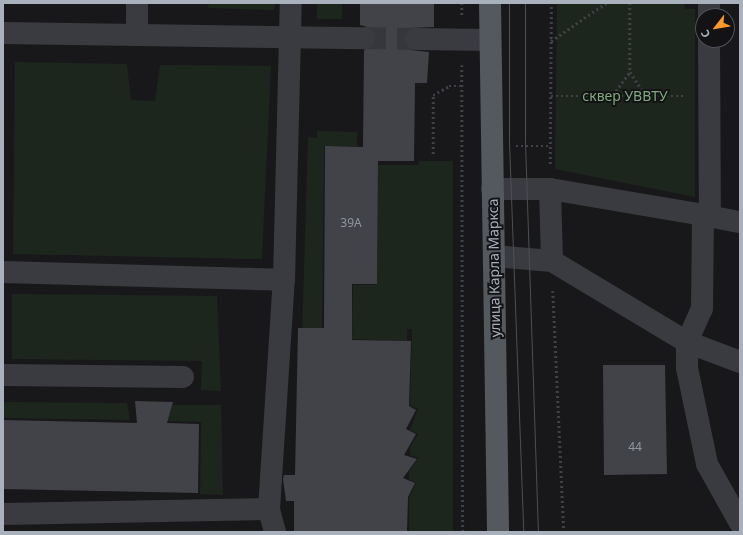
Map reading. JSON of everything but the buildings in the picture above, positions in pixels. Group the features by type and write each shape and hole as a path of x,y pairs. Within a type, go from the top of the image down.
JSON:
{"main road":[{"name":"улица Карла Маркса","path":"490,3 498,532"}],"lane":[{"path":"137,3 137,35"},
{"path":"275,532 269,509 284,280 291,3"},
{"path":"3,33 364,38"},
{"path":"416,39 490,40"},
{"path":"709,48 707,215 702,309 686,342 687,368 707,464 740,523"},
{"path":"492,188 550,188 740,222"},
{"path":"550,188 552,261"},
{"path":"494,256 552,261 686,342 740,362"},
{"path":"3,272 284,280"},
{"path":"3,376 183,377"},
{"path":"3,514 269,509"}],"path":[{"path":"462,3 463,532"},
{"path":"550,188 551,3"},
{"path":"551,41 606,3"},
{"path":"630,3 630,72 646,96"},
{"path":"612,96 630,72"},
{"path":"433,154 433,95 449,86 462,86"},
{"path":"551,96 709,96"},
{"path":"552,261 564,532"}],"green space":[{"path":"209,3 275,3 274,10 208,8"},
{"path":"317,3 342,3 342,19 317,19"},
{"name":"сквер УВВТУ","path":"557,3 684,3 685,9 695,9 695,197 555,169"},
{"path":"15,62 127,64 131,100 155,101 160,65 271,66 262,259 13,254"},
{"path":"317,131 357,132 357,146 324,146 322,339 302,338 308,137 317,138"},
{"path":"419,161 453,161 453,532 409,532 409,498 416,483 409,479 409,471 419,458 410,455 410,447 418,434 410,430 418,409 410,405 412,329 407,329 407,341 352,339 353,285 377,285 378,165 419,165"},
{"path":"12,294 217,296 221,391 201,390 202,361 12,359"},
{"path":"3,402 127,403 130,420 3,418"},
{"path":"172,405 221,405 223,495 200,494 201,422 168,421"}],"tunnel":[{"path":"364,38 416,39"}],"tram line":[{"path":"509,3 509,142 523,532"},
{"path":"525,3 525,142 538,532"}]}
